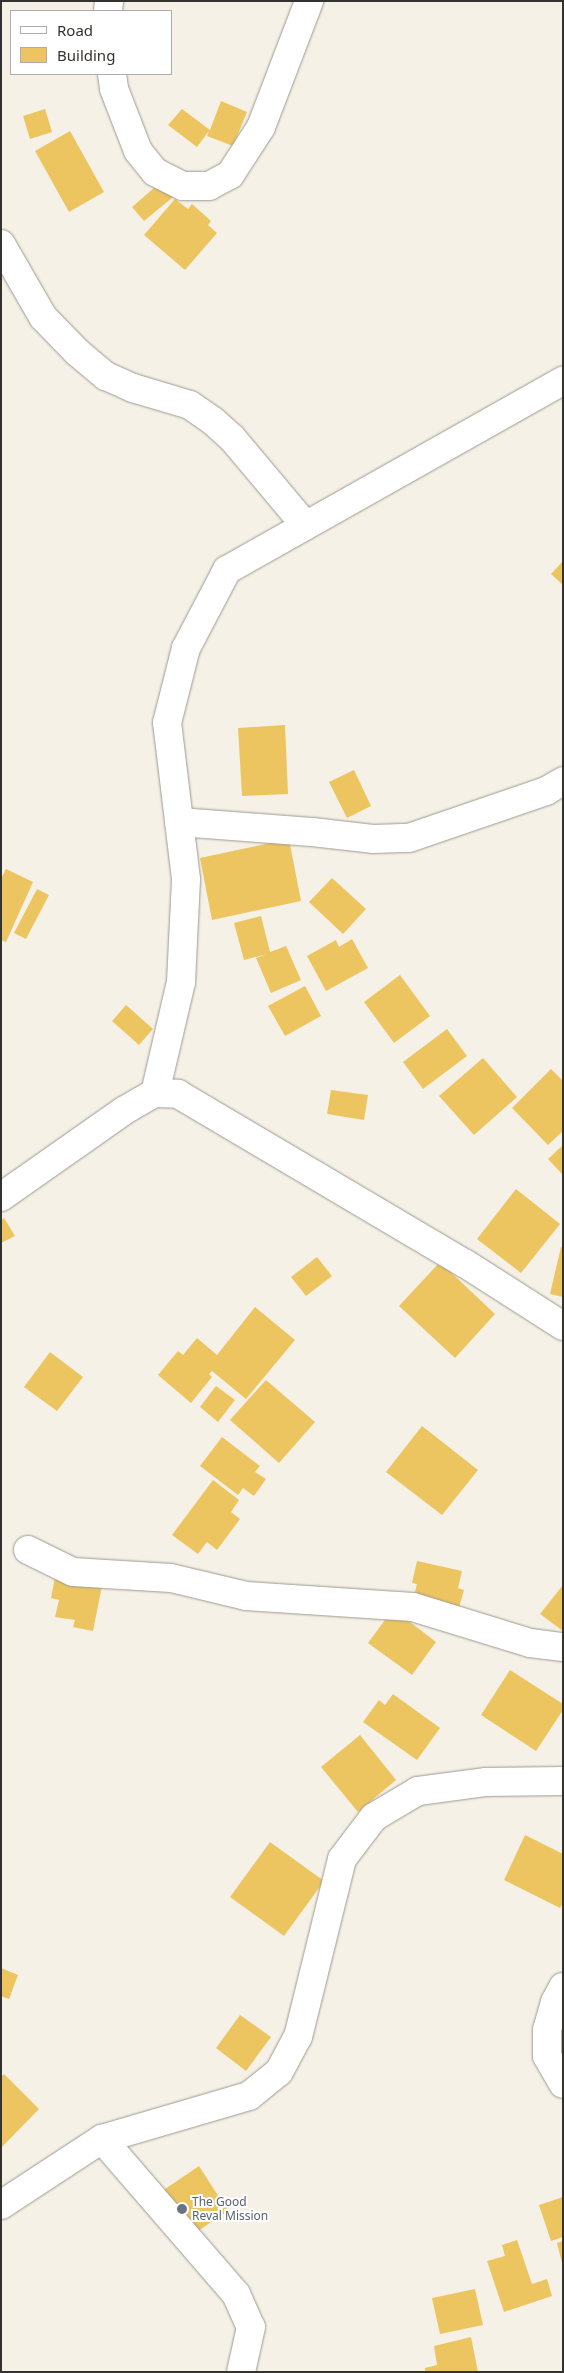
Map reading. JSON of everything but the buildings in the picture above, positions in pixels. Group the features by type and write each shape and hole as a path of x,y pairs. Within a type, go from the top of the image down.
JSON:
{"street":[{"path":"112,75 114,89 138,152 156,172 183,186 209,186 230,175 261,127 309,1"},
{"path":"1,244 43,317 77,352 106,376 133,388 190,405 213,420 232,438 305,525"},
{"path":"155,1093 181,982 186,879 167,723 186,648 227,570 563,381"},
{"path":"179,822 312,832 373,839 409,838 546,791 563,781"},
{"path":"1,1197 125,1110 155,1093 178,1094 466,1264 563,1326"},
{"path":"28,1550 72,1572 171,1578 246,1596 413,1606 530,1642 563,1647"},
{"path":"1,2205 102,2139 249,2096 279,2072 298,2037 342,1859 374,1817 418,1791 486,1782 563,1781"},
{"path":"563,1987 555,2002 547,2030 547,2056 563,2084"},
{"path":"102,2139 236,2294 251,2327 241,2372"}],"place":[{"name":"The Good Reval Mission","path":"182,2209"}]}
